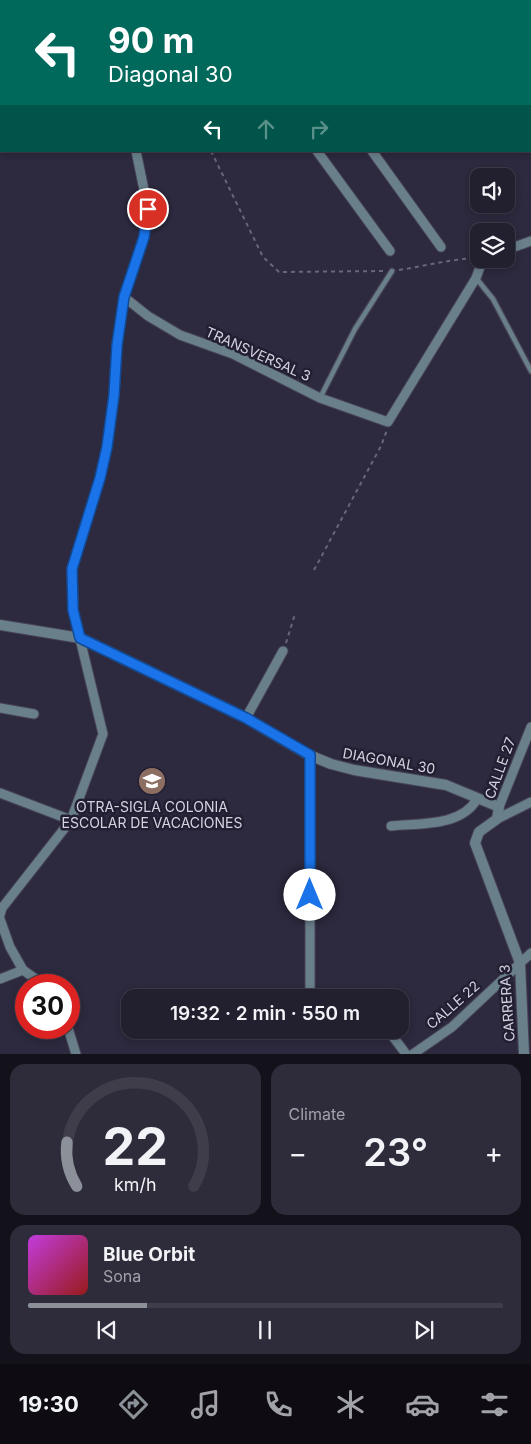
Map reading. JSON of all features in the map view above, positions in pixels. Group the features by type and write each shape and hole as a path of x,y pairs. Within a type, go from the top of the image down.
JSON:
{"street":[{"path":"29,974 23,970 10,947 0,917 2,908 71,820 103,734 73,610 72,569 100,478 107,447 114,395 117,345 124,297 144,237 148,209 136,152"},
{"path":"318,152 390,251"},
{"path":"374,152 441,247"},
{"path":"515,247 531,241"},
{"path":"388,422 476,278 480,268"},
{"name":"TRANSVERSAL 3","path":"124,297 148,316 180,335 233,354 320,398 388,422"},
{"name":"DIAGONAL 30","path":"0,625 80,638 246,718 310,755 354,770 446,786 499,807"},
{"path":"246,718 283,651"},
{"path":"0,708 34,714"},
{"name":"CALLE 27","path":"496,819 531,727"},
{"path":"310,755 310,989"},
{"path":"0,792 71,820"},
{"path":"391,826 451,820 463,815 472,807 476,799"},
{"path":"496,819 531,802"},
{"name":"CARRERA 3","path":"496,819 479,832 476,837 476,849 520,963 524,1054"},
{"name":"CALLE 22","path":"413,1054 452,1027 531,953"},
{"path":"0,979 23,970"},
{"path":"71,1039 76,1054"},
{"path":"395,1039 406,1054"}],"lane":[{"path":"320,398 355,329 392,271"},
{"path":"476,278 493,299 531,371"}],"path":[{"path":"211,152 263,258 279,272 392,271 451,260 470,259"},
{"path":"314,570 381,446 388,422"},
{"path":"283,651 295,614"}],"place":[{"name":"OTRA-SIGLA COLONIA ESCOLAR DE VACACIONES","path":"152,781"}],"route":[{"path":"148,209 144,237 124,297 117,345 114,395 107,447 100,478 72,569 73,610 80,638 246,718 310,755 310,895"}]}
